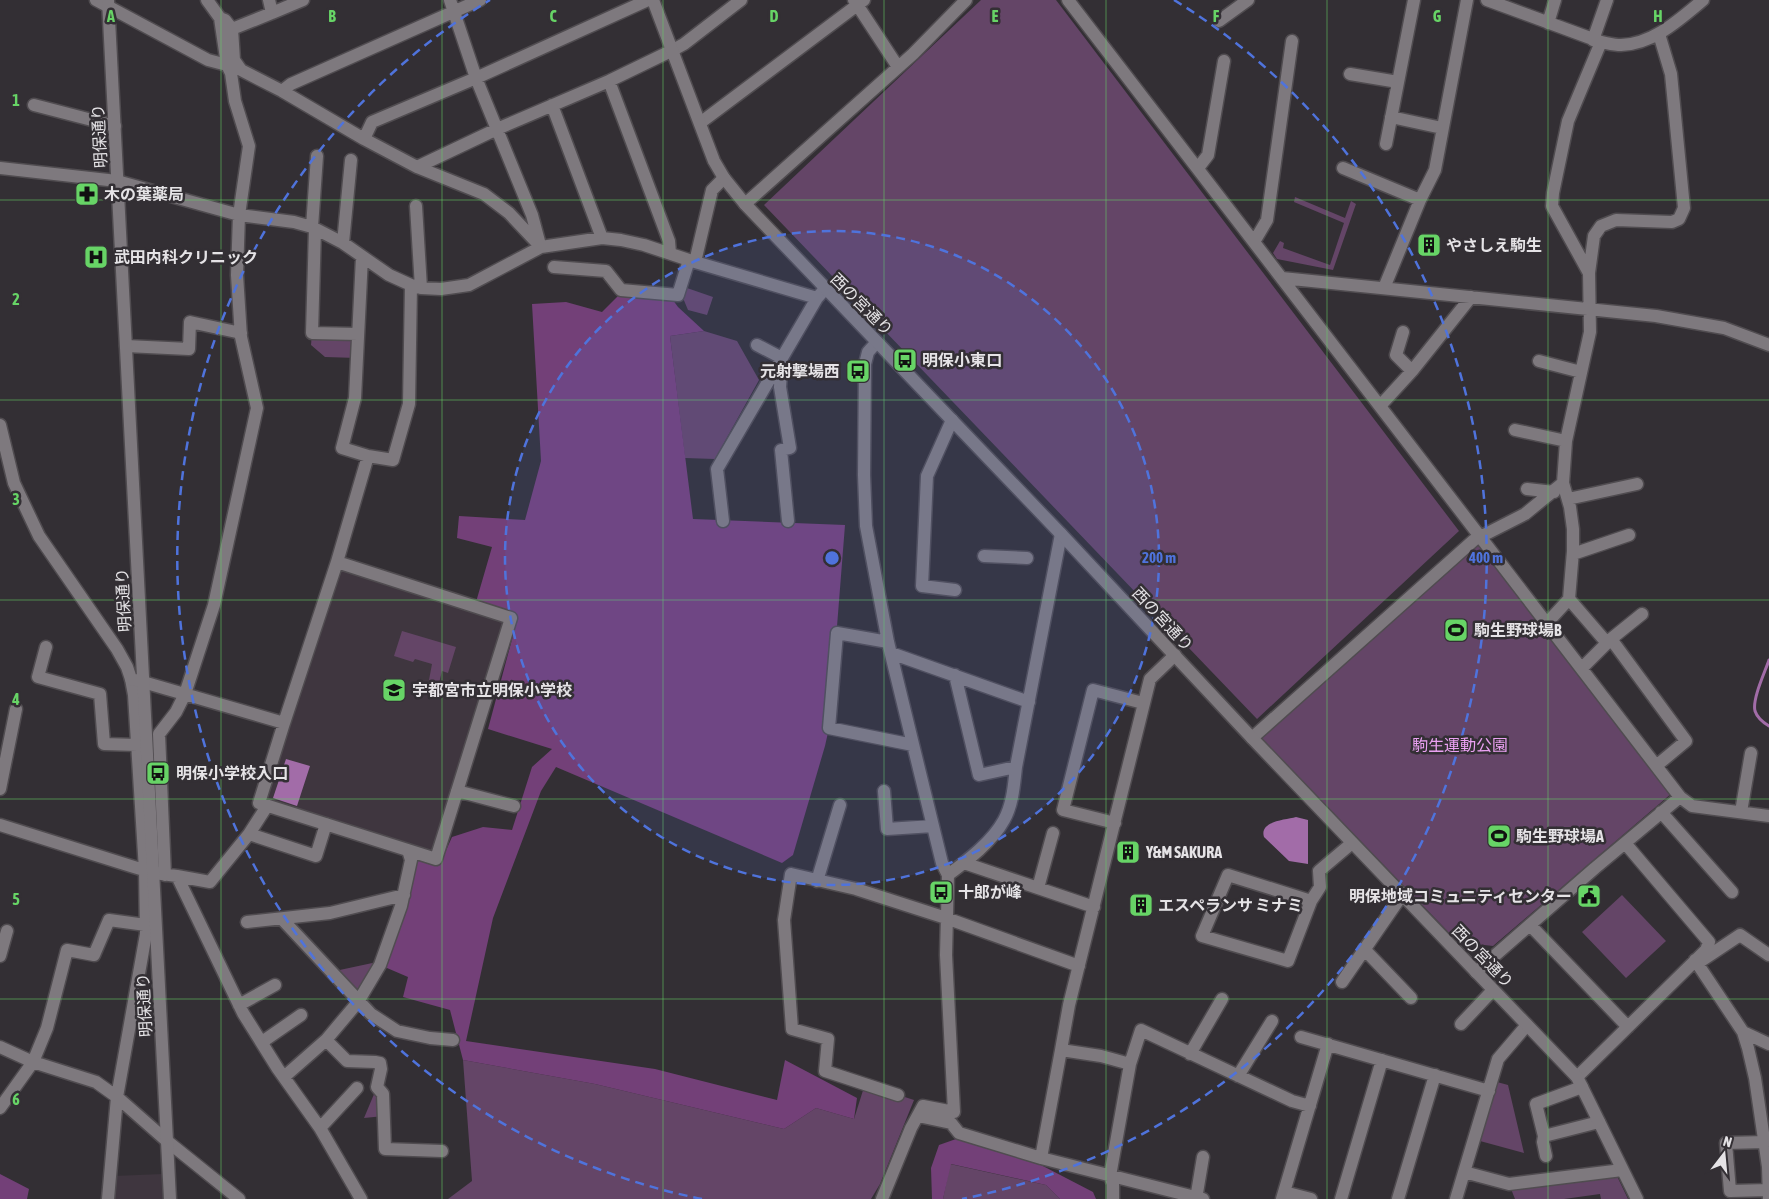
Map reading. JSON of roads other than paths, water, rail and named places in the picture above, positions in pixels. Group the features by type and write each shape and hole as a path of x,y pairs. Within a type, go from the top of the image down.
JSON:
{"street":[{"path":"96,0 108,3 208,60 226,65"},
{"path":"108,1199 117,1096 146,934 146,925 160,873 159,734 176,712 185,694 214,605 257,408 241,333 238,275 238,215 249,146 235,101 231,73 226,65 220,18 207,0"},
{"path":"232,29 270,6 302,0"},
{"path":"282,91 291,84 452,6 480,0"},
{"path":"364,139 372,122 476,78 648,0"},
{"name":"西の宮通り","path":"653,0 714,161 724,178 745,204 821,294 877,342 1579,1082 1637,1199"},
{"path":"417,167 497,129 609,81 684,44 741,0"},
{"path":"745,204 913,54 966,0"},
{"path":"1068,0 1680,797 1692,806 1769,816"},
{"path":"1219,21 1248,0"},
{"path":"1386,144 1414,0"},
{"path":"1384,288 1420,200 1435,170 1467,0"},
{"path":"1548,23 1555,0"},
{"path":"1589,273 1552,206 1568,121 1597,41 1607,0"},
{"path":"1491,1 1597,41 1620,45 1644,40 1659,34 1703,0"},
{"path":"700,123 859,2 898,67"},
{"name":"明保通り","path":"108,3 126,346 137,681 160,873 170,1199"},
{"path":"452,6 476,78 532,215 541,247"},
{"path":"220,18 225,20 232,29 234,60 241,70 417,167 484,194 509,213 541,247"},
{"path":"1252,738 1474,540 1525,514 1558,487 1590,332 1589,273 1594,236 1601,226 1616,220 1672,222 1679,219 1684,208 1671,74 1659,34"},
{"path":"1254,242 1267,220 1292,42"},
{"path":"1198,168 1208,155 1224,61"},
{"path":"1350,74 1398,82"},
{"path":"609,81 669,241 670,253"},
{"path":"34,105 114,126"},
{"path":"552,105 602,238"},
{"path":"1391,117 1442,128"},
{"path":"317,156 313,228 312,333 358,334"},
{"path":"343,243 351,160"},
{"path":"0,168 117,181 238,215 294,222 313,228 343,243 389,275 416,286 442,289 469,285 541,247 602,238 621,240 670,253 692,262 821,294 717,470 723,521"},
{"path":"1343,168 1420,200"},
{"path":"554,267 606,271 621,290 678,295 692,262 712,190 724,178"},
{"path":"362,257 355,398 342,448 368,456 393,460 409,404 416,286 416,206"},
{"path":"1282,278 1656,316 1724,328 1769,345"},
{"path":"1380,406 1412,371 1471,297"},
{"path":"126,346 188,349 190,322 241,333"},
{"path":"1403,332 1396,355 1412,371"},
{"path":"877,342 868,352 865,364 865,516 889,647 942,863 948,875 946,955 953,1118 959,1133 1041,1158 1198,1198 1203,1156"},
{"path":"757,345 782,358"},
{"path":"782,358 780,387 790,448 781,450 788,521"},
{"path":"1539,361 1581,372"},
{"path":"952,420 927,476 922,586 955,590"},
{"path":"0,425 14,483 39,536 137,681 284,723"},
{"path":"1515,430 1566,441"},
{"path":"337,562 511,618 436,859 259,803 337,562 368,456"},
{"path":"1568,499 1637,484"},
{"path":"1527,489 1558,487"},
{"path":"1548,624 1569,599 1573,554 1573,529 1568,499 1558,487"},
{"path":"948,875 993,836 1005,820 1012,798 1016,766 1061,534"},
{"path":"1573,554 1629,535"},
{"path":"984,556 1027,558"},
{"path":"1569,599 1609,641 1686,741 1656,766"},
{"path":"1582,668 1609,641 1642,614"},
{"path":"913,744 829,728 837,633 889,647 955,675 1029,702"},
{"path":"46,647 38,677 100,694 104,744 137,745"},
{"path":"1041,1158 1069,1005 1150,679 1174,655"},
{"path":"955,675 980,775 1016,766"},
{"path":"137,681 134,696 137,745 160,873 262,1042 320,1128 361,1199"},
{"path":"1115,823 1063,810 1093,690 1144,703"},
{"path":"0,789 16,709"},
{"path":"1741,812 1751,752"},
{"path":"457,791 514,806"},
{"path":"884,791 887,828 933,826"},
{"path":"1476,972 1680,797"},
{"path":"817,881 840,805"},
{"path":"0,825 160,873 210,882 249,834 267,806"},
{"path":"1661,812 1732,892"},
{"path":"249,834 316,856 326,824"},
{"path":"1038,888 1053,833"},
{"path":"1311,901 1228,875 1202,936 1288,961 1311,901 1320,887 1319,871 1352,843"},
{"path":"1546,1156 1543,1142 1544,1136 1536,1104 1579,1082 1628,1027 1696,962 1706,950 1709,942 1625,843"},
{"path":"284,1077 326,1040 358,1002 380,965 404,894 411,860 408,850"},
{"path":"964,863 1094,907"},
{"path":"898,1095 825,1071 828,1039 792,1029 784,920 790,874 856,889 946,918 1079,966"},
{"path":"247,922 330,913 404,894"},
{"path":"1342,982 1402,895"},
{"path":"282,919 371,1014 397,1031 430,1038 453,1040"},
{"path":"0,1108 33,1062 47,1028 67,950 94,955 109,920 146,925"},
{"path":"1530,925 1628,1027"},
{"path":"0,956 7,931"},
{"path":"1696,962 1740,934 1769,955"},
{"path":"1364,949 1411,998"},
{"path":"1696,962 1743,1032 1755,1078 1765,1142 1769,1199"},
{"path":"239,1005 275,985"},
{"path":"1461,1025 1493,990"},
{"path":"1190,1054 1222,999"},
{"path":"262,1042 301,1015"},
{"path":"1238,1076 1272,1021"},
{"path":"1456,1199 1498,1059 1527,1026"},
{"path":"1114,1199 1113,1184 1110,1176 1130,1064 1141,1030 1292,1101 1310,1106"},
{"path":"1743,1032 1769,1044"},
{"path":"1301,1037 1489,1091"},
{"path":"326,1040 347,1061 380,1063 381,1069 377,1087 383,1094 385,1149 442,1151"},
{"path":"1311,1199 1283,1195 1328,1044"},
{"path":"0,1047 33,1062 96,1082 117,1096 167,1142 239,1199"},
{"path":"1061,1050 1101,1056 1130,1064"},
{"path":"1341,1199 1382,1060"},
{"path":"1398,1199 1435,1075"},
{"path":"320,1128 357,1088"},
{"path":"882,1199 918,1116 953,1118"},
{"path":"1544,1136 1599,1122"},
{"path":"1765,1142 1726,1143 1730,1191 1769,1190"},
{"path":"1464,1172 1509,1184 1622,1170"}],"waterway":[{"path":"1769,660 1755,700 1757,715 1769,726"}],"place":[{"name":"木の葉薬局","path":"87,194"},
{"name":"やさしえ駒生","path":"1429,245"},
{"name":"武田内科クリニック","path":"96,257"},
{"name":"明保小東口","path":"905,360"},
{"name":"元射撃場西","path":"858,371"},
{"name":"駒生野球場B","path":"1456,630"},
{"name":"宇都宮市立明保小学校","path":"394,690"},
{"name":"明保小学校入口","path":"158,773"},
{"name":"駒生野球場A","path":"1499,836"},
{"name":"Y&M SAKURA","path":"1128,852"},
{"name":"十郎が峰","path":"941,892"},
{"name":"明保地域コミュニティセンター","path":"1589,896"},
{"name":"エスペランサ ミナミ","path":"1141,905"}],"park label":[{"name":"駒生運動公園","path":"1460,745"}]}
